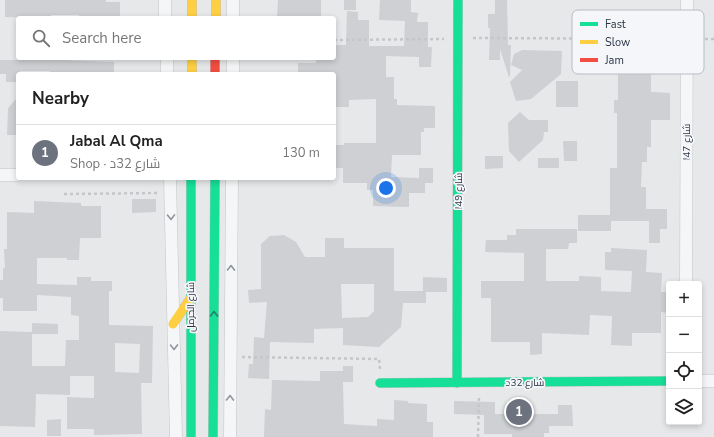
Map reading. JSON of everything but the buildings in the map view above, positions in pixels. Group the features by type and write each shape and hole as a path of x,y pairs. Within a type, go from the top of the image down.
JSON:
{"street":[{"path":"165,0 166,16"},
{"path":"192,0 192,16"},
{"path":"216,0 216,16"},
{"path":"233,0 233,16"},
{"name":"شارع 49ا","path":"457,383 458,0"},
{"path":"166,60 167,72"},
{"path":"192,60 192,72"},
{"path":"215,60 215,72"},
{"path":"233,60 233,72"},
{"name":"شارع 47ا","path":"686,281 687,74"},
{"path":"0,175 16,175"},
{"path":"170,180 176,437"},
{"name":"شارع الحرمل","path":"191,180 191,437"},
{"path":"213,437 215,180"},
{"path":"230,437 232,180"},
{"path":"173,324 190,299"},
{"name":"شارع 32د","path":"380,383 666,381"},
{"path":"702,381 714,381"}],"path":[{"path":"336,40 458,38 572,38"},
{"path":"64,194 170,193"},
{"path":"230,357 379,359 380,383"},
{"path":"478,437 479,382"}],"traffic: fast":[{"path":"457,383 458,0"},
{"path":"191,180 191,437"},
{"path":"213,437 215,180"},
{"path":"380,383 666,381"}],"traffic: slow":[{"path":"192,0 192,16"},
{"path":"216,0 216,16"},
{"path":"192,60 192,72"},
{"path":"173,324 190,299"}],"traffic: jam":[{"path":"215,60 215,72"}],"place":[{"name":"Jabal Al Qma","path":"519,412"}]}
